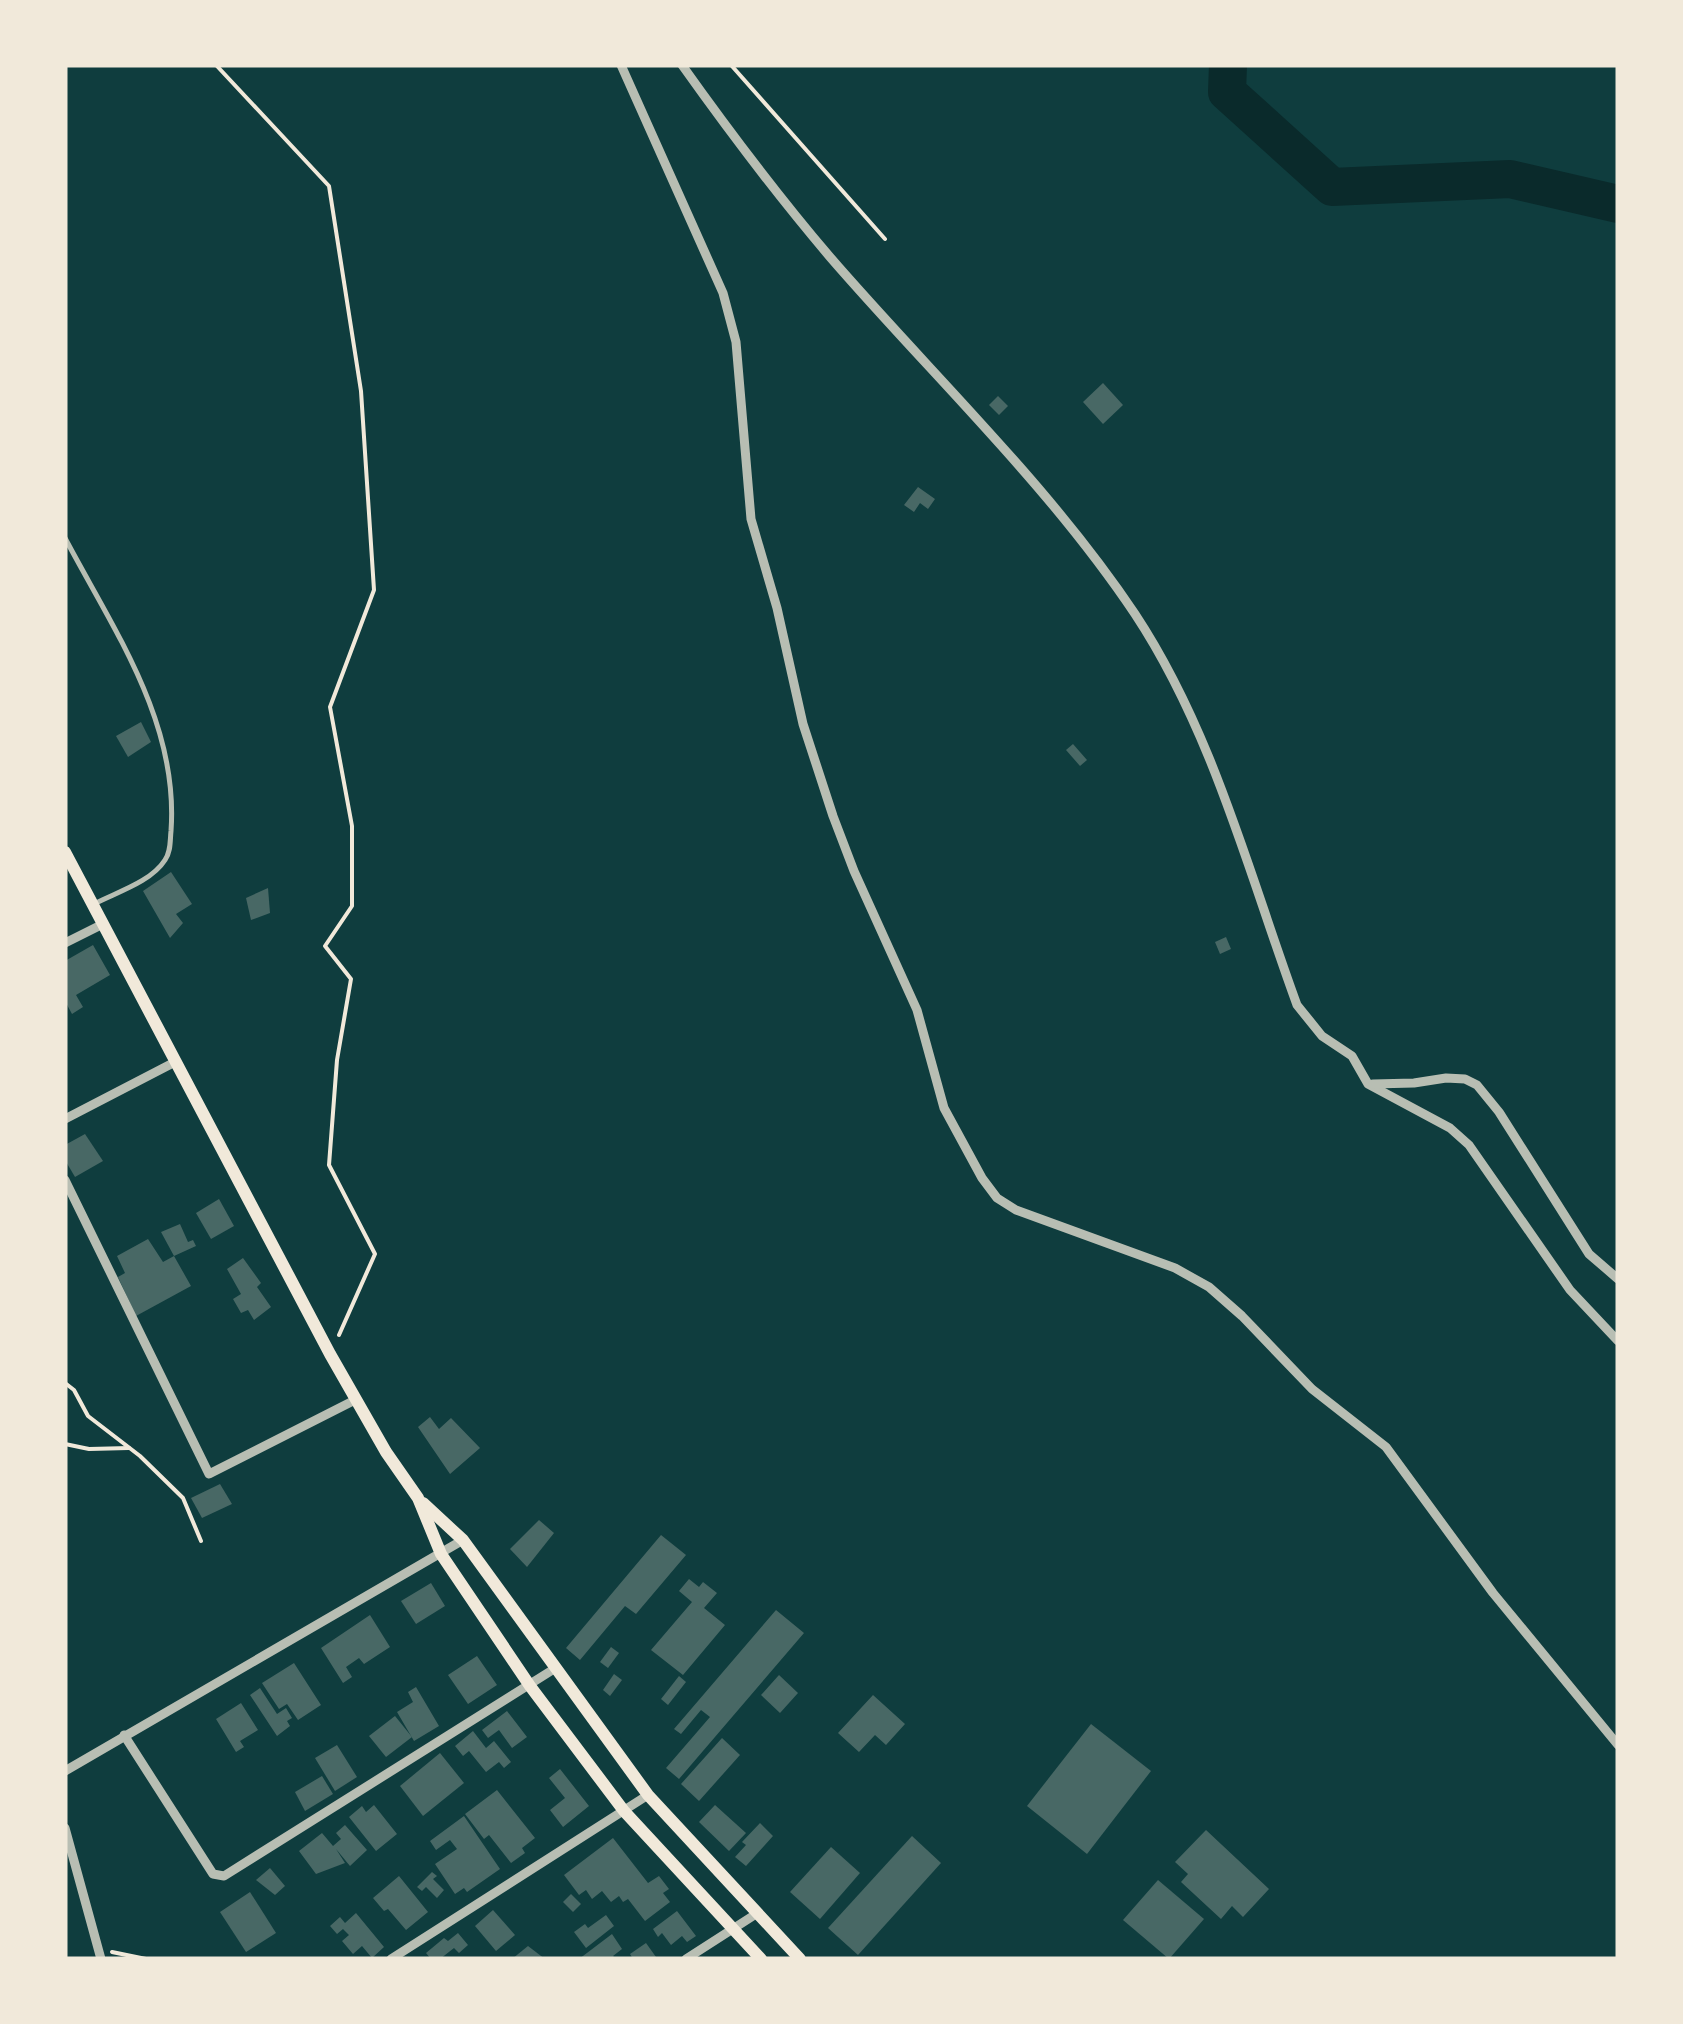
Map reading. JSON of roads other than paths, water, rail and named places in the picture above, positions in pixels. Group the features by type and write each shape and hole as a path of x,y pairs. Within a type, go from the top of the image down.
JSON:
{"main road":[{"path":"65,852 330,1354 418,1498 441,1554 530,1686 624,1810 761,1959"},
{"path":"418,1498 463,1540 648,1795 800,1959"}],"street":[{"path":"621,65 723,293 736,342 751,519 832,816 917,1010 944,1108 982,1178 997,1198 1016,1210 1174,1268 1209,1287 1242,1316 1312,1389 1386,1447 1493,1592 1618,1744"},
{"path":"682,65 829,256 1034,484 1135,614 1170,672 1201,741 1306,1021 1352,1056 1368,1084 1450,1128 1469,1145 1570,1290 1618,1341"},
{"path":"65,943 103,924"},
{"path":"65,1120 175,1062"},
{"path":"1368,1084 1446,1078 1477,1085 1499,1112 1589,1254 1618,1279"},
{"path":"65,1180 209,1474 356,1400"},
{"path":"65,1770 463,1540"},
{"path":"124,1735 213,1874 224,1876 554,1670"},
{"path":"390,1959 648,1795"},
{"path":"65,1828 100,1955"},
{"path":"686,1959 756,1914"}],"lane":[{"path":"65,538 144,683 156,717 172,806 168,857 155,872 93,905"}],"waterway":[{"path":"1228,65 1227,92 1332,187 1510,179 1618,204"}]}
